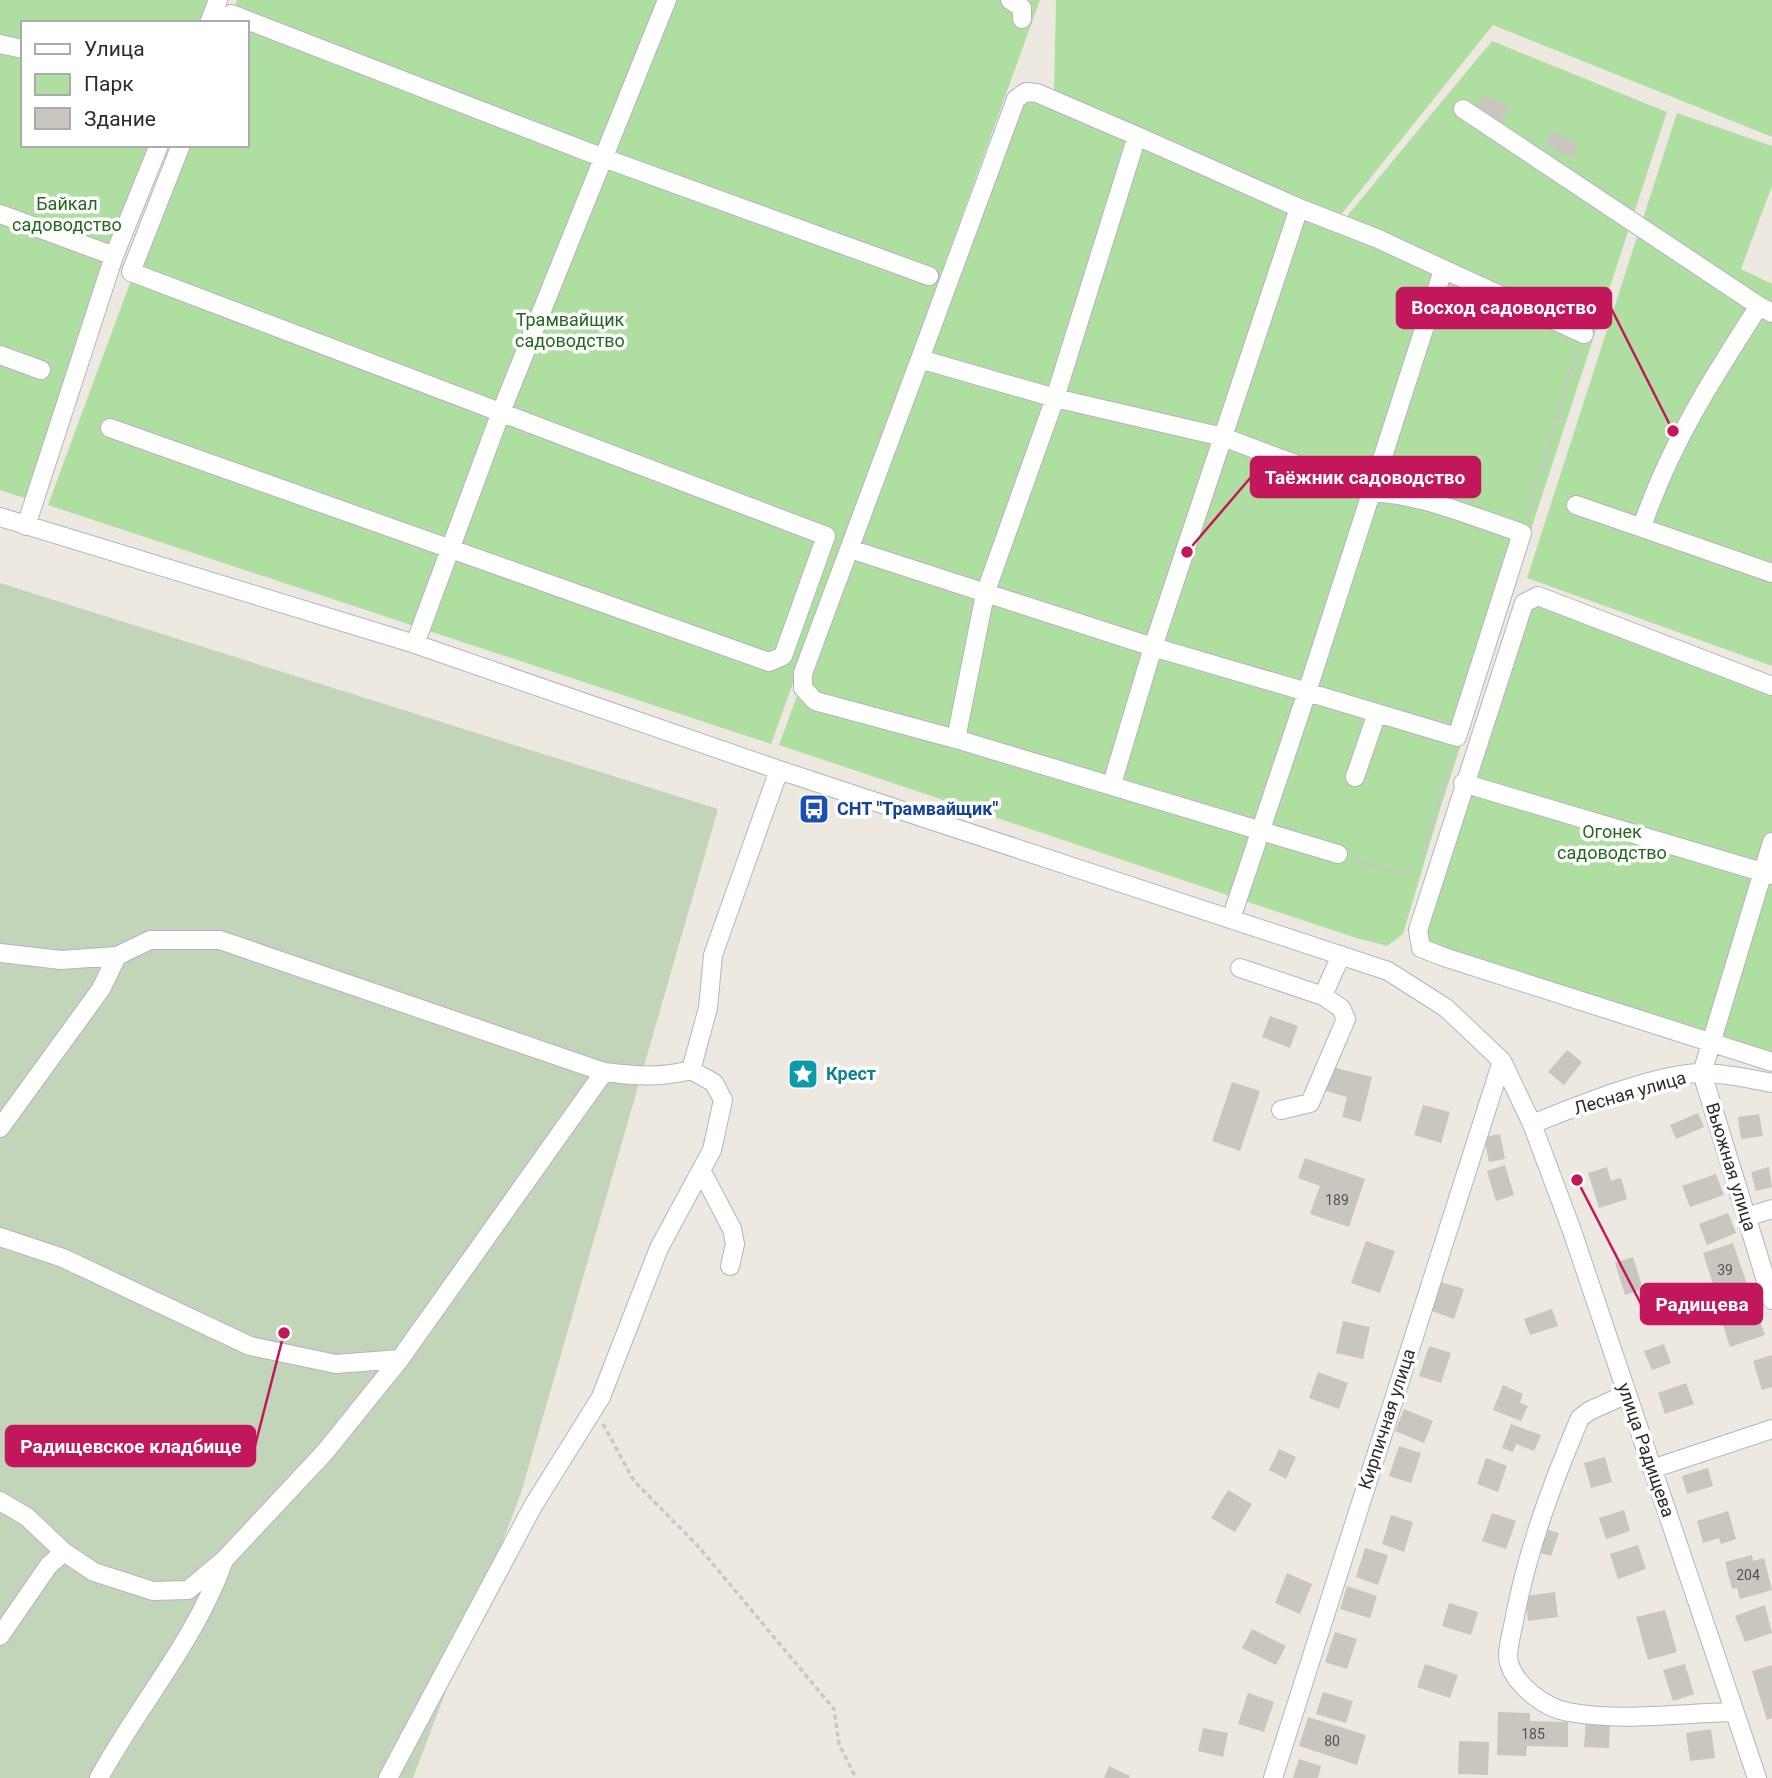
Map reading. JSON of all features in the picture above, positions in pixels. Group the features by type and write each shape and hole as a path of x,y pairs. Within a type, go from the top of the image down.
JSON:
{"street":[{"path":"210,21 218,0"},
{"path":"415,644 501,412 601,157 667,0"},
{"path":"1010,0 1022,8 1022,19"},
{"path":"229,21 231,14 601,157 929,276"},
{"path":"0,44 21,49"},
{"path":"1338,853 1112,784 815,701 803,688 803,673 1016,99 1026,92 1037,93 1299,208 1376,237 1584,334"},
{"path":"1463,108 1766,309 1701,396 1657,482 1642,527"},
{"path":"956,739 985,594 1055,398 1137,136"},
{"path":"26,526 114,256 158,147"},
{"path":"110,428 769,662 783,656 826,536 131,272 179,147"},
{"path":"1112,784 1153,647 1299,208"},
{"path":"0,214 114,256"},
{"path":"1231,919 1443,270"},
{"path":"0,355 40,370"},
{"path":"850,549 1153,647 1457,737 1522,533 1430,502 1389,493 1370,492 1223,437 1055,398 920,359"},
{"path":"1576,505 1772,573"},
{"path":"0,517 415,644 779,770 1388,971 1446,1008 1502,1061"},
{"path":"1772,686 1538,596 1524,603 1463,783 1418,930 1421,948 1772,1062"},
{"path":"1355,777 1377,713"},
{"path":"691,1070 708,1007 713,955 779,770"},
{"path":"1463,783 1767,874"},
{"path":"1702,1073 1767,874 1772,842"},
{"path":"0,953 61,960 117,956 150,940 220,940 604,1072 648,1077 691,1070 714,1083 723,1100 712,1150 659,1248 594,1408 533,1506 388,1778"},
{"path":"1323,996 1341,955"},
{"path":"0,1128 101,989 117,956"},
{"path":"1240,968 1323,996 1341,1007 1346,1019 1343,1033 1310,1103 1280,1110"},
{"name":"улица Радищева","path":"1502,1061 1532,1124 1757,1778"},
{"name":"Кирпичная улица","path":"1273,1778 1502,1061"},
{"path":"0,1501 27,1517 64,1552 94,1572 153,1591 172,1593 188,1590 224,1560 324,1452 400,1359 604,1072"},
{"name":"Лесная улица","path":"1532,1124 1595,1100 1667,1079 1702,1073 1772,1083"},
{"name":"Вьюжная улица","path":"1702,1073 1772,1300"},
{"path":"701,1170 732,1229 735,1244 730,1266"},
{"path":"1746,1217 1772,1209"},
{"path":"0,1237 64,1258 250,1346 336,1364 400,1359"},
{"path":"1627,1394 1580,1418 1540,1520 1520,1588 1508,1661 1517,1681 1541,1700 1566,1712 1609,1716 1734,1712"},
{"path":"1652,1469 1772,1429"},
{"path":"0,1636 49,1565 64,1552"},
{"path":"99,1778 169,1666 217,1580 224,1560"}],"path":[{"path":"1522,533 1584,334"},
{"path":"1338,853 1397,873 1409,874 1418,869 1457,737"},
{"path":"594,1408 634,1480 698,1545 834,1709 839,1744 856,1778"}],"green space":[{"name":"Байкал садоводство","path":"0,0 224,0 216,21 21,21 21,147 164,147 122,256 40,503 0,490"},
{"name":"Трамвайщик садоводство","path":"237,0 1040,0 771,744 48,505 180,147 248,147 248,21 229,21"},
{"path":"1056,0 1772,0 1772,137 1493,25 1340,216 1054,93"},
{"path":"1492,41 1667,112 1441,806 1403,934 1387,946 1353,937 779,745 1022,82 1343,221"},
{"path":"1677,113 1772,146 1772,186 1741,269 1772,284 1772,666 1527,578"},
{"path":"0,583 718,809 521,1493 413,1778 0,1778"},
{"name":"Огонек садоводство","path":"1538,596 1772,686 1772,1062 1421,948 1524,603"}],"building":[{"path":"1484,95 1509,106 1501,123 1477,112"},
{"path":"1552,131 1579,144 1572,158 1545,145"},
{"path":"1270,1016 1298,1026 1290,1048 1262,1037"},
{"path":"1567,1050 1582,1062 1564,1085 1548,1072"},
{"path":"1332,1067 1372,1077 1361,1122 1342,1117 1347,1097 1326,1091"},
{"path":"1232,1082 1260,1091 1240,1151 1212,1141"},
{"path":"1423,1105 1450,1112 1441,1143 1414,1135"},
{"path":"1698,1113 1704,1127 1676,1139 1670,1125"},
{"path":"1759,1114 1763,1136 1741,1139 1738,1117"},
{"path":"1500,1134 1505,1159 1489,1162 1484,1137"},
{"path":"1305,1158 1365,1179 1349,1227 1310,1214 1320,1186 1298,1178"},
{"path":"1505,1165 1514,1195 1496,1201 1487,1171"},
{"path":"1607,1167 1611,1181 1621,1178 1627,1199 1599,1208 1588,1173"},
{"path":"1769,1167 1772,1187 1756,1191 1751,1172"},
{"path":"1716,1174 1724,1195 1690,1207 1682,1186"},
{"path":"1728,1213 1736,1233 1707,1245 1699,1224"},
{"path":"1366,1241 1395,1251 1380,1293 1351,1283"},
{"path":"1733,1243 1748,1287 1717,1297 1703,1253"},
{"path":"1633,1257 1643,1289 1625,1295 1615,1263"},
{"path":"1441,1282 1464,1289 1454,1319 1432,1311"},
{"path":"1552,1309 1558,1326 1530,1335 1524,1319"},
{"path":"1757,1313 1765,1335 1730,1347 1723,1325"},
{"path":"1343,1321 1370,1327 1363,1359 1336,1353"},
{"path":"1664,1344 1671,1363 1652,1370 1644,1351"},
{"path":"1429,1346 1451,1353 1441,1383 1419,1376"},
{"path":"1772,1355 1772,1387 1762,1390 1753,1361"},
{"path":"1318,1372 1348,1383 1339,1409 1309,1398"},
{"path":"1686,1383 1694,1404 1665,1414 1658,1393"},
{"path":"1503,1385 1523,1394 1520,1403 1528,1406 1521,1421 1493,1410"},
{"path":"1404,1409 1433,1421 1424,1443 1395,1431"},
{"path":"1511,1424 1541,1435 1534,1451 1516,1444 1513,1452 1502,1448"},
{"path":"1399,1446 1421,1453 1411,1483 1389,1476"},
{"path":"1279,1449 1296,1457 1286,1479 1269,1470"},
{"path":"1605,1457 1612,1482 1591,1488 1584,1463"},
{"path":"1486,1458 1507,1466 1498,1492 1477,1484"},
{"path":"1708,1468 1713,1486 1687,1494 1682,1476"},
{"path":"1228,1490 1252,1504 1235,1532 1211,1518"},
{"path":"1624,1510 1630,1531 1606,1539 1599,1518"},
{"path":"1728,1511 1736,1539 1721,1544 1719,1538 1703,1543 1697,1521"},
{"path":"1492,1513 1516,1521 1506,1549 1482,1541"},
{"path":"1391,1515 1413,1522 1404,1552 1382,1544"},
{"path":"1542,1528 1559,1533 1551,1556 1534,1551"},
{"path":"1638,1545 1646,1569 1618,1579 1610,1554"},
{"path":"1365,1548 1388,1555 1378,1585 1356,1577"},
{"path":"1752,1555 1753,1561 1764,1558 1772,1590 1740,1599 1737,1588 1732,1589 1725,1562"},
{"path":"1287,1573 1312,1584 1300,1614 1275,1603"},
{"path":"1347,1586 1377,1596 1370,1618 1340,1609"},
{"path":"1555,1592 1558,1617 1528,1621 1525,1596"},
{"path":"1449,1603 1478,1612 1471,1635 1442,1626"},
{"path":"1765,1605 1772,1633 1745,1642 1735,1616"},
{"path":"1665,1610 1677,1652 1648,1660 1636,1617"},
{"path":"1252,1629 1286,1646 1276,1665 1242,1648"},
{"path":"1335,1632 1357,1639 1347,1669 1325,1662"},
{"path":"1425,1664 1458,1675 1450,1698 1417,1687"},
{"path":"1685,1664 1694,1694 1673,1701 1663,1670"},
{"path":"1772,1665 1772,1718 1767,1720 1752,1671"},
{"path":"1323,1692 1353,1701 1346,1723 1316,1714"},
{"path":"1248,1693 1274,1702 1264,1732 1238,1724"},
{"path":"1498,1712 1530,1713 1530,1721 1568,1722 1568,1747 1527,1746 1526,1756 1497,1755"},
{"path":"1308,1717 1366,1735 1357,1765 1299,1746"},
{"path":"1586,1720 1610,1722 1609,1748 1584,1747"},
{"path":"1203,1728 1228,1733 1223,1757 1198,1751"},
{"path":"1711,1729 1715,1758 1690,1761 1686,1733"},
{"path":"1459,1741 1489,1742 1488,1775 1458,1774"},
{"path":"1299,1759 1321,1766 1318,1778 1293,1778"},
{"path":"1109,1766 1130,1776 1129,1778 1104,1778"}],"place":[{"name":"Восход садоводство","path":"1673,431"},
{"name":"Таёжник садоводство","path":"1187,552"},
{"name":"СНТ \"Трамвайщик\"","path":"814,809"},
{"name":"Крест","path":"803,1074"},
{"name":"Радищева","path":"1577,1180"},
{"name":"Радищевское кладбище","path":"284,1333"}]}
